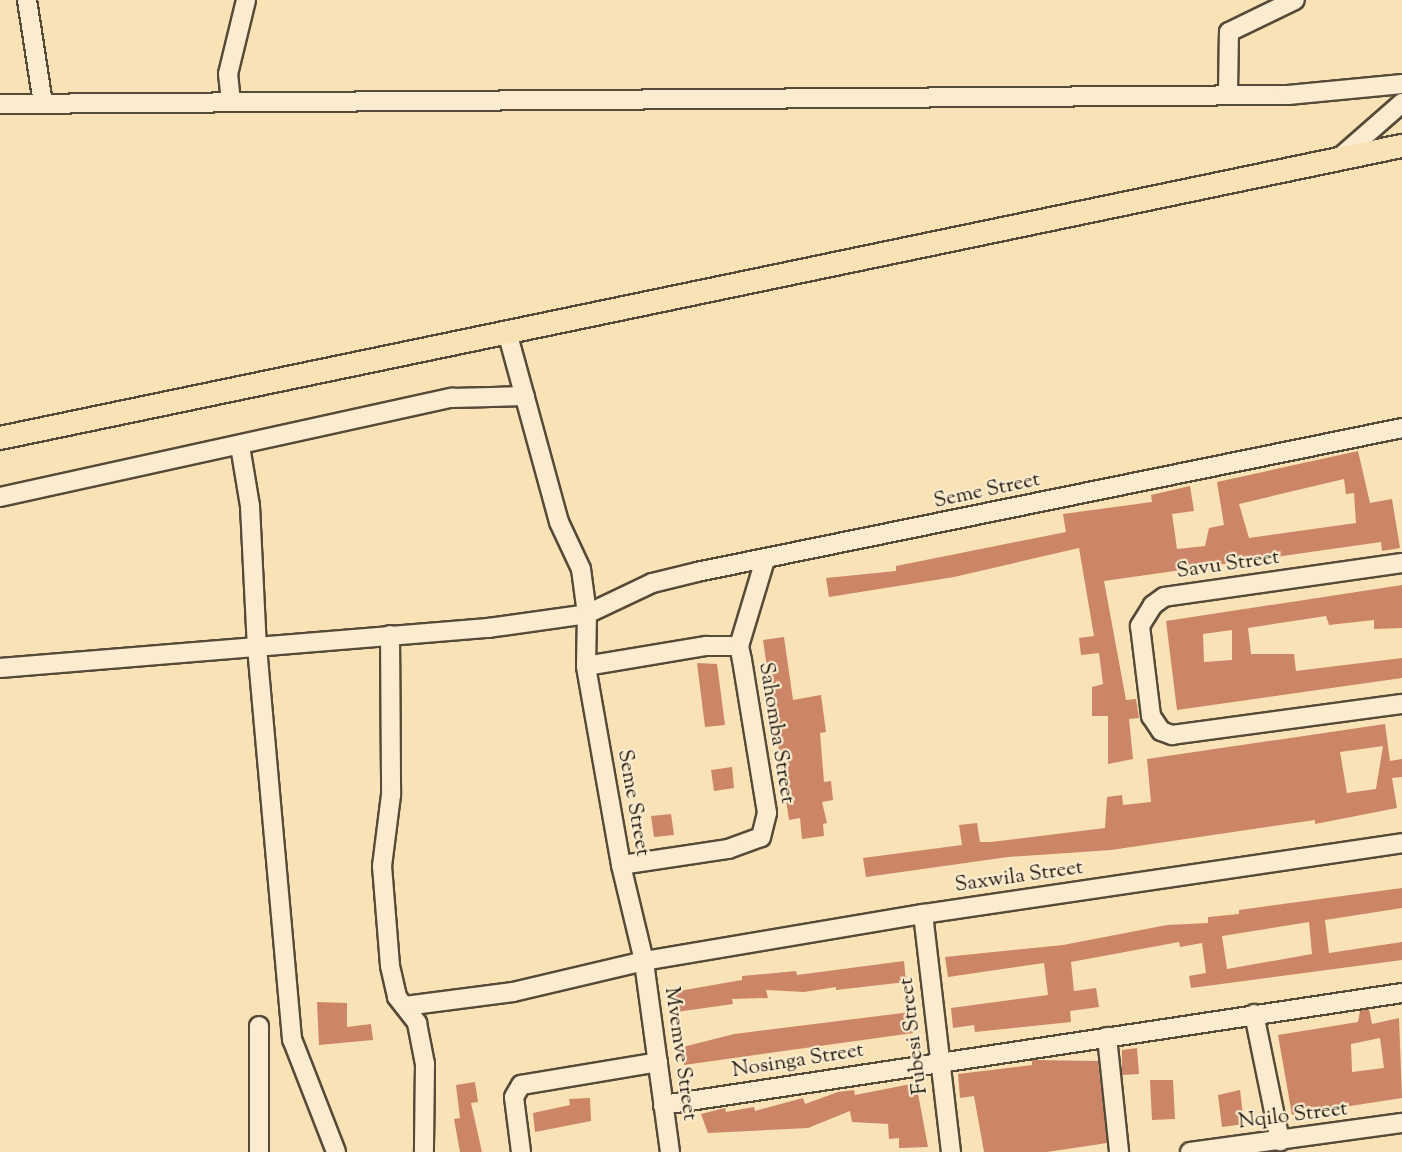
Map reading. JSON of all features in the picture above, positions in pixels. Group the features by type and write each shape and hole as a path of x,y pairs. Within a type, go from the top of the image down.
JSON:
{"main road":[{"path":"0,438 1402,146"}],"street":[{"path":"27,0 43,103"},
{"path":"231,102 228,74 246,0"},
{"path":"1228,93 1229,32 1295,0"},
{"path":"0,104 1228,93 1288,95 1402,84"},
{"path":"1338,159 1402,103"},
{"name":"Seme Street","path":"507,332 559,522 580,569 587,614 586,666 621,865 645,961"},
{"path":"0,497 240,447 452,398 525,396"},
{"name":"Seme Street","path":"587,614 652,583 1402,428"},
{"path":"240,447 250,506 257,647 292,1039 336,1152"},
{"path":"739,646 765,560"},
{"name":"Savu Street","path":"1402,563 1164,597 1152,605 1140,626 1151,716 1161,731 1172,735 1402,704"},
{"path":"0,668 257,647 587,614"},
{"path":"390,634 391,795 382,866 390,966 405,1006 417,1023 425,1064 424,1152"},
{"name":"Sahomba Street","path":"586,666 680,649 739,646 767,813 761,837 728,849 621,865"},
{"name":"Saxwila Street","path":"405,1006 513,992 645,961 923,914 1402,843"},
{"name":"Fubesi Street","path":"923,914 951,1152"},
{"name":"Mvemve Street","path":"645,961 670,1152"},
{"name":"Nosinga Street","path":"663,1105 1402,993"},
{"path":"1254,1014 1280,1141"},
{"path":"259,1026 259,1152"},
{"path":"1107,1037 1119,1152"},
{"path":"520,1152 514,1097 521,1085 658,1062"},
{"name":"Nqilo Street","path":"1190,1152 1402,1123"}],"building":[{"path":"1358,451 1370,503 1392,499 1400,548 1382,551 1381,542 1104,581 1126,700 1136,699 1139,718 1129,719 1133,759 1108,764 1108,716 1092,716 1092,687 1103,684 1099,653 1081,655 1079,638 1094,636 1079,548 954,577 829,597 826,578 896,571 896,566 1066,532 1063,514 1152,502 1151,495 1190,486 1194,511 1172,514 1177,549 1205,546 1209,528 1224,525 1217,482","holes":["1344,479 1346,494 1354,493 1356,523 1249,538 1239,504"]},
{"path":"1402,585 1402,628 1374,629 1374,620 1329,625 1326,616 1248,628 1251,654 1294,654 1296,671 1402,658 1402,678 1177,710 1166,621","holes":["1232,630 1232,660 1204,662 1203,634"]},
{"path":"784,637 793,700 821,695 826,732 820,733 824,782 831,781 833,800 822,802 827,823 823,824 824,836 802,839 800,818 789,820 763,640"},
{"path":"697,663 717,664 725,725 705,727"},
{"path":"1385,724 1390,761 1402,759 1402,777 1392,778 1397,808 1315,824 1315,820 1111,850 1008,857 866,877 863,858 962,845 959,825 977,823 980,842 1105,828 1107,797 1122,795 1123,805 1151,802 1147,759","holes":["1383,746 1376,789 1347,793 1340,752"]},
{"path":"732,767 734,788 714,791 711,770"},
{"path":"671,814 674,835 654,837 651,816"},
{"path":"1402,888 1402,908 1325,920 1329,953 1402,942 1402,960 1191,988 1189,976 1206,973 1202,943 1180,947 1179,942 1071,962 1074,991 1096,988 1099,1007 1070,1011 1071,1022 975,1032 974,1025 953,1028 951,1008 1048,995 1044,963 948,977 945,957 1063,945 1167,925 1208,923 1208,917 1239,914 1239,910","holes":["1309,922 1312,954 1227,969 1222,936"]},
{"path":"904,961 906,982 836,990 836,987 804,992 766,990 768,998 732,999 733,1004 676,1012 673,992 742,980 742,976 796,971 797,975"},
{"path":"317,1002 347,1003 347,1027 371,1024 373,1040 319,1045"},
{"path":"1369,1009 1372,1024 1399,1018 1402,1098 1292,1115 1278,1035 1358,1022 1360,1011","holes":["1380,1038 1384,1068 1352,1072 1351,1044"]},
{"path":"911,1012 913,1033 684,1065 683,1047 734,1034"},
{"path":"1137,1048 1139,1074 1122,1075 1122,1050"},
{"path":"1032,1060 1098,1061 1107,1143 1047,1152 984,1152 974,1096 960,1098 958,1074 1032,1065"},
{"path":"1150,1080 1173,1080 1175,1119 1152,1120"},
{"path":"475,1082 478,1102 471,1103 482,1152 460,1152 454,1119 460,1118 456,1085"},
{"path":"916,1083 928,1147 899,1148 899,1138 889,1139 888,1124 852,1122 850,1111 808,1128 708,1133 701,1114 725,1108 726,1112 754,1107 755,1111 803,1098 805,1104 838,1092 854,1090 855,1095"},
{"path":"1240,1090 1244,1124 1222,1127 1218,1095"},
{"path":"590,1098 591,1121 535,1132 533,1113 570,1105 569,1099"}]}
